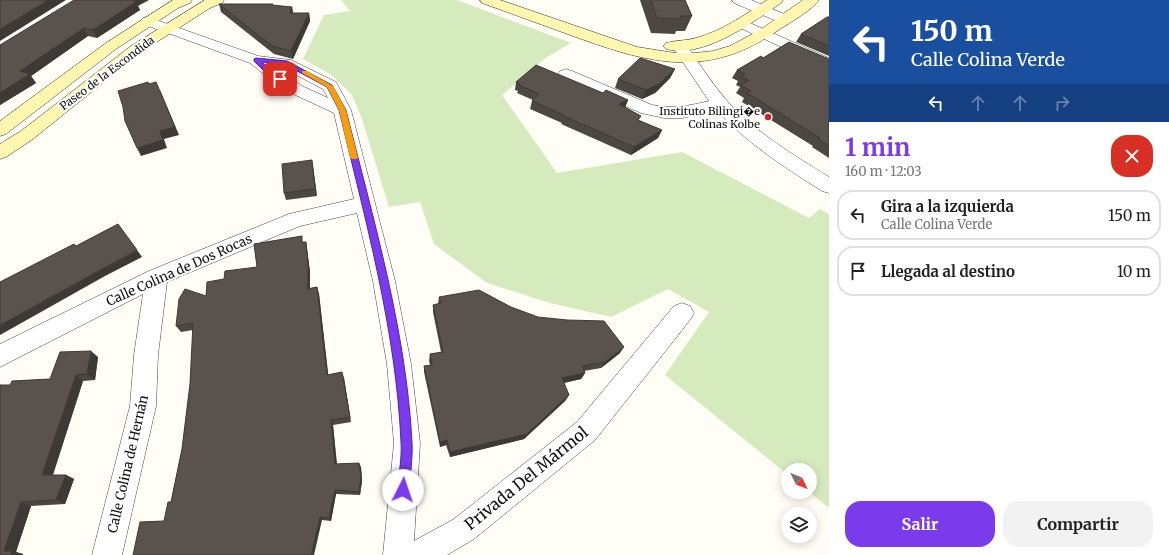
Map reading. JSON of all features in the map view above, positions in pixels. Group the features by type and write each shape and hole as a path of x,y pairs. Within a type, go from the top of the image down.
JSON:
{"main road":[{"name":"Paseo de la Escondida","path":"0,130 111,46 173,5 185,0"},
{"name":"Paseo de la Escondida","path":"0,153 27,135 136,49 205,5 217,0"},
{"path":"487,0 625,49 669,58 684,52 701,42 714,38 741,23 776,0"},
{"path":"524,0 647,42 708,57 735,50 764,33 812,0"}],"street":[{"path":"739,0 784,19"},
{"path":"148,21 256,60 269,73 309,96 342,110 384,281 398,356 407,443 398,555"},
{"path":"741,23 829,64"},
{"path":"684,52 720,104 737,122 756,139 792,164 829,186"},
{"path":"566,74 647,109 664,113 684,113 720,104"},
{"name":"Calle Colina de Dos Rocas","path":"0,356 157,277 296,219 366,204"},
{"name":"Calle Colina de Hernán","path":"107,555 143,406 146,355 157,277"},
{"name":"Privada Del Mármol","path":"418,555 464,528 586,431 682,313"}],"green space":[{"path":"341,0 457,0 571,43 547,57 502,95 557,173 682,152 809,218 820,209 829,214 829,508 817,498 817,463 781,463 781,469 665,375 709,312 668,289 611,317 550,303 487,283 434,244 420,202 389,207 362,119 352,95 330,74 303,59 324,15 350,11"}],"building":[{"path":"0,0 48,0 0,29"},
{"path":"74,0 133,0 136,2 93,30 84,28 20,71 30,74 0,93 0,45"},
{"path":"651,0 685,0 692,16 680,16 681,19 657,18"},
{"path":"219,4 273,4 272,5 292,7 290,13 309,13 291,51 272,46"},
{"path":"829,17 829,46 801,34"},
{"path":"789,42 829,59 829,146 818,139 820,138 747,93 751,91 741,85 749,80 740,77 745,74 737,70 761,56 763,58"},
{"path":"640,58 675,69 659,84 646,90 618,79"},
{"path":"536,65 603,93 606,90 628,100 619,104 641,116 638,120 662,130 634,147 532,101 539,94 519,85 520,84 516,82"},
{"path":"148,82 149,84 156,82 175,127 160,131 163,140 137,148 125,121 123,107 118,91"},
{"path":"312,160 315,189 284,193 282,164"},
{"path":"118,224 137,250 0,325 0,282 74,244 76,246"},
{"path":"302,236 302,242 306,242 308,289 317,287 327,375 342,372 350,417 331,420 335,464 359,463 361,477 359,492 335,490 329,518 320,517 311,555 133,555 140,522 164,521 168,502 171,502 182,449 190,384 193,323 176,326 179,299 185,289 206,296 207,282 224,279 225,271 257,267 254,244"},
{"path":"479,290 511,307 538,317 567,320 604,321 624,347 605,362 582,366 585,373 562,378 569,395 527,434 450,452 447,440 440,442 424,366 432,365 430,354 443,352 433,305 441,303 439,297"},
{"path":"91,351 87,374 76,375 42,475 66,475 56,500 21,502 4,551 12,551 11,555 0,555 0,385 10,385 12,381 50,379 60,352"}],"slow traffic":[{"path":"305,72 330,86 342,110 354,158"}],"place":[{"name":"Instituto Bilingi�e Colinas Kolbe","path":"768,117"}],"route":[{"path":"280,79 269,73 256,60 285,63 308,73 330,86 342,110 384,281 399,364 407,443 403,490"}]}
